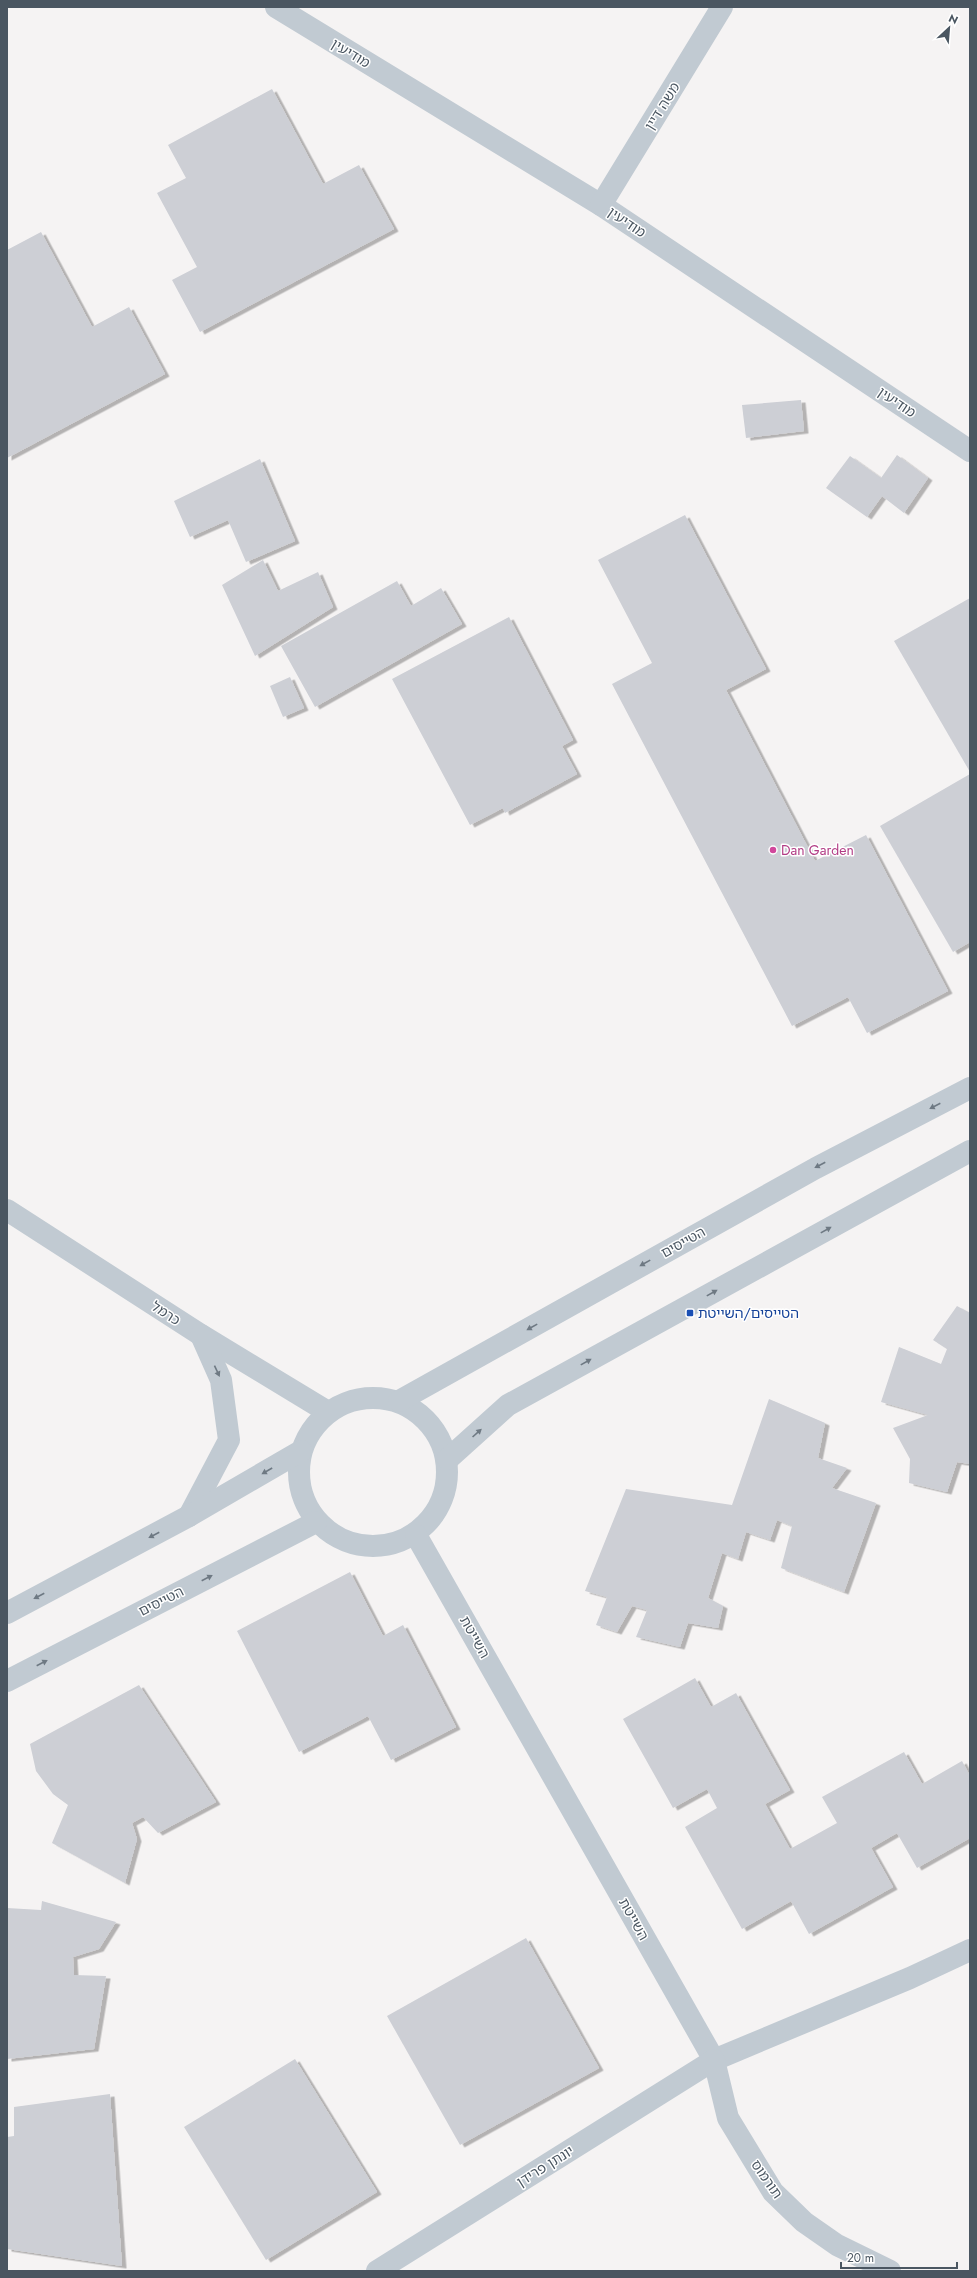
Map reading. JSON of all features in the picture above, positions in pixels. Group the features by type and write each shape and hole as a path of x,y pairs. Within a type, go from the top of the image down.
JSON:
{"street":[{"name":"מודיעין","path":"276,7 601,205 970,451"},
{"name":"משה דיין","path":"601,205 722,7"},
{"name":"הטייסים","path":"399,1401 816,1168 970,1088"},
{"path":"448,1459 508,1405 970,1151"},
{"name":"כרמל","path":"7,1210 201,1335 328,1412"},
{"path":"189,1516 229,1440 222,1380 201,1335"},
{"path":"382,1397 399,1401 416,1409 438,1434 448,1459 447,1479 435,1513 416,1535 396,1546 372,1547 347,1540 316,1522 302,1495 298,1476 301,1451 308,1436 328,1412 363,1398 382,1397"},
{"path":"7,1613 189,1516 301,1451"},
{"name":"הטייסים","path":"7,1681 316,1522"},
{"name":"השייטת","path":"416,1535 714,2060"},
{"path":"714,2060 910,1978 970,1950"},
{"name":"יונתן פרידן","path":"377,2271 714,2060"},
{"name":"תורמוס","path":"714,2060 728,2118 773,2192 804,2222 837,2244 890,2271"}],"building":[{"path":"272,89 323,184 359,165 394,229 200,332 172,280 197,267 157,193 186,178 168,145"},
{"path":"41,232 92,327 129,307 165,374 7,458 7,250"},
{"path":"801,400 804,431 746,438 742,405"},
{"path":"897,455 928,478 904,513 882,496 867,517 826,488 850,456 881,478"},
{"path":"260,459 295,541 246,562 228,520 190,537 174,501"},
{"path":"685,515 766,669 726,690 815,861 866,835 948,991 867,1033 848,997 792,1026 612,684 652,663 598,560"},
{"path":"263,560 278,591 318,572 333,607 255,656 222,585"},
{"path":"397,581 411,606 441,588 462,624 315,707 281,646"},
{"path":"970,598 970,772 894,641"},
{"path":"509,617 573,740 562,746 577,774 505,813 503,808 470,825 392,679"},
{"path":"290,677 304,708 283,717 270,686"},
{"path":"970,774 970,942 953,952 880,826"},
{"path":"957,1306 970,1313 970,1464 957,1462 947,1492 909,1483 910,1459 893,1428 928,1415 881,1402 899,1347 941,1364 947,1349 933,1340"},
{"path":"769,1399 825,1423 818,1458 847,1468 832,1488 876,1503 844,1592 781,1568 792,1526 777,1520 770,1540 746,1532 738,1559 722,1553 708,1598 723,1606 718,1628 688,1623 680,1647 636,1637 647,1610 632,1606 617,1632 596,1625 607,1597 585,1591 626,1489 732,1505"},
{"path":"350,1572 383,1636 403,1625 456,1727 391,1760 368,1716 299,1752 237,1631"},
{"path":"695,1678 711,1707 736,1693 790,1790 765,1804 790,1849 837,1823 822,1797 904,1752 922,1784 962,1761 970,1776 970,1838 917,1868 897,1833 871,1848 893,1887 809,1934 791,1901 742,1929 685,1827 717,1808 707,1789 673,1808 623,1719"},
{"path":"139,1685 216,1802 158,1833 143,1817 132,1823 137,1839 125,1883 52,1843 68,1805 53,1794 36,1771 30,1744"},
{"path":"42,1901 116,1922 99,1949 73,1957 74,1975 106,1976 94,2049 7,2059 7,1908 41,1910"},
{"path":"526,1938 599,2068 460,2145 387,2016"},
{"path":"295,2059 377,2192 266,2260 184,2127"},
{"path":"110,2094 122,2266 7,2249 7,2137 14,2136 14,2107"}],"place":[{"name":"Dan Garden","path":"773,850"},
{"name":"הטייסים/השייטת","path":"690,1313"}]}
